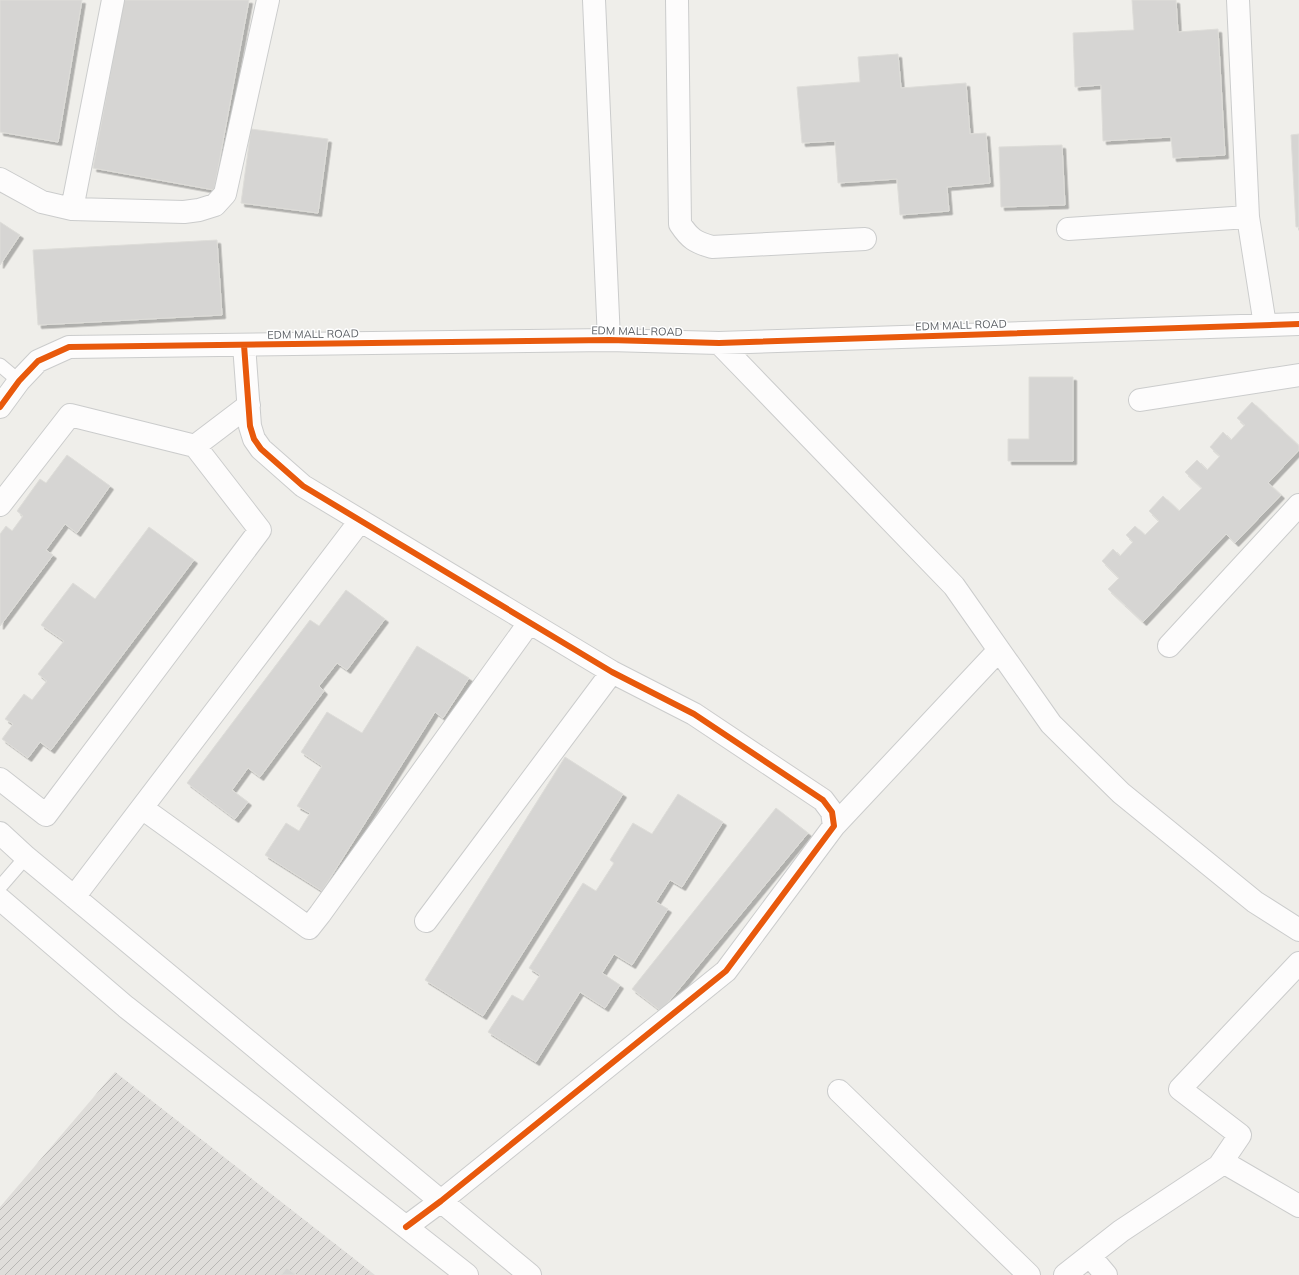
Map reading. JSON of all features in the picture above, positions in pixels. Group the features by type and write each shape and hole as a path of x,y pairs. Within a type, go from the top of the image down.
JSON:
{"street":[{"path":"72,209 113,0"},
{"path":"0,179 42,202 72,209 184,212 199,210 215,205 225,194 268,0"},
{"path":"594,0 609,340"},
{"path":"677,0 680,224 688,235 700,243 712,246 865,239"},
{"path":"1238,0 1248,217 1265,325"},
{"path":"1068,229 1248,217"},
{"name":"EDM MALL ROAD","path":"0,408 19,381 38,361 69,347 609,340 719,343 1299,324"},
{"path":"719,343 954,586 1051,724 1121,793 1255,902 1299,930"},
{"path":"244,345 250,426 254,439 261,448 302,486 612,672 694,714 823,800 832,812 834,826"},
{"path":"1140,400 1299,375"},
{"path":"195,446 249,405"},
{"path":"0,505 70,415 195,446 260,530 46,815 0,779"},
{"path":"1169,646 1299,505"},
{"path":"74,897 360,521"},
{"path":"142,808 309,928 325,908 529,623"},
{"path":"406,1227 441,1201 726,970 834,826 999,650"},
{"path":"426,921 612,672"},
{"path":"0,833 26,857 530,1275"},
{"path":"0,899 126,1007 467,1275"},
{"path":"1219,1166 1240,1135 1180,1089 1299,963"},
{"path":"839,1090 1029,1275"},
{"path":"1065,1275 1121,1231 1219,1166 1225,1164 1299,1206"},
{"path":"1090,1256 1106,1275"}],"lane":[{"path":"0,365 19,381"},
{"path":"0,887 26,857"}],"shaded area":[{"path":"115,1072 375,1275 0,1275 0,1207"}],"building":[{"path":"0,0 82,0 58,142 0,132"},
{"path":"124,0 249,0 214,190 93,168"},
{"path":"1132,0 1176,0 1178,32 1218,29 1225,155 1173,158 1171,137 1103,141 1101,85 1075,87 1073,33 1134,30"},
{"path":"898,54 901,88 966,83 970,134 986,133 990,183 947,187 949,211 900,215 897,179 838,183 835,141 802,143 797,87 860,82 858,57"},
{"path":"251,129 328,139 318,213 241,203"},
{"path":"1299,134 1299,227 1296,227 1291,135"},
{"path":"1062,145 1065,205 1001,207 999,147"},
{"path":"0,222 20,235 0,265"},
{"path":"217,240 222,315 38,325 33,250"},
{"path":"1029,377 1073,377 1073,461 1008,461 1008,439 1029,439"},
{"path":"1252,402 1299,446 1299,450 1268,483 1281,495 1235,543 1226,534 1143,622 1108,589 1119,578 1102,561 1113,549 1120,556 1133,542 1126,535 1135,526 1145,535 1159,521 1149,511 1163,496 1179,511 1202,488 1185,472 1197,460 1207,470 1220,456 1210,447 1223,432 1231,440 1245,425 1237,418"},
{"path":"67,455 110,486 77,533 65,524 46,550 53,555 0,626 0,534 6,526 12,531 23,516 17,511 40,479 46,483"},
{"path":"149,527 194,560 51,750 40,742 28,758 2,739 13,724 5,719 24,694 32,700 47,681 38,674 64,641 41,625 73,583 95,599"},
{"path":"346,590 385,619 347,670 337,663 319,686 324,691 260,777 248,768 232,790 248,802 235,819 187,783 310,620 319,626"},
{"path":"417,646 469,678 443,718 435,712 322,891 265,855 286,823 299,831 310,813 297,806 322,766 301,752 327,712 362,733"},
{"path":"565,757 623,794 483,1016 425,980"},
{"path":"678,794 723,822 682,887 670,880 656,902 668,909 632,965 614,954 602,973 620,985 605,1008 580,992 536,1062 488,1032 512,995 523,1001 540,975 529,968 583,883 596,891 614,863 610,860 633,823 652,834"},
{"path":"776,808 808,833 661,1011 632,989"},
{"path":"287,1268 296,1275 281,1275"}],"cycle path":[{"path":"0,407 19,381 38,361 69,347 609,340 719,343 1299,324"},
{"path":"244,345 250,426 254,439 261,449 303,486 612,672 694,714 823,800 832,812 834,826 726,971 441,1201 406,1227"}]}
